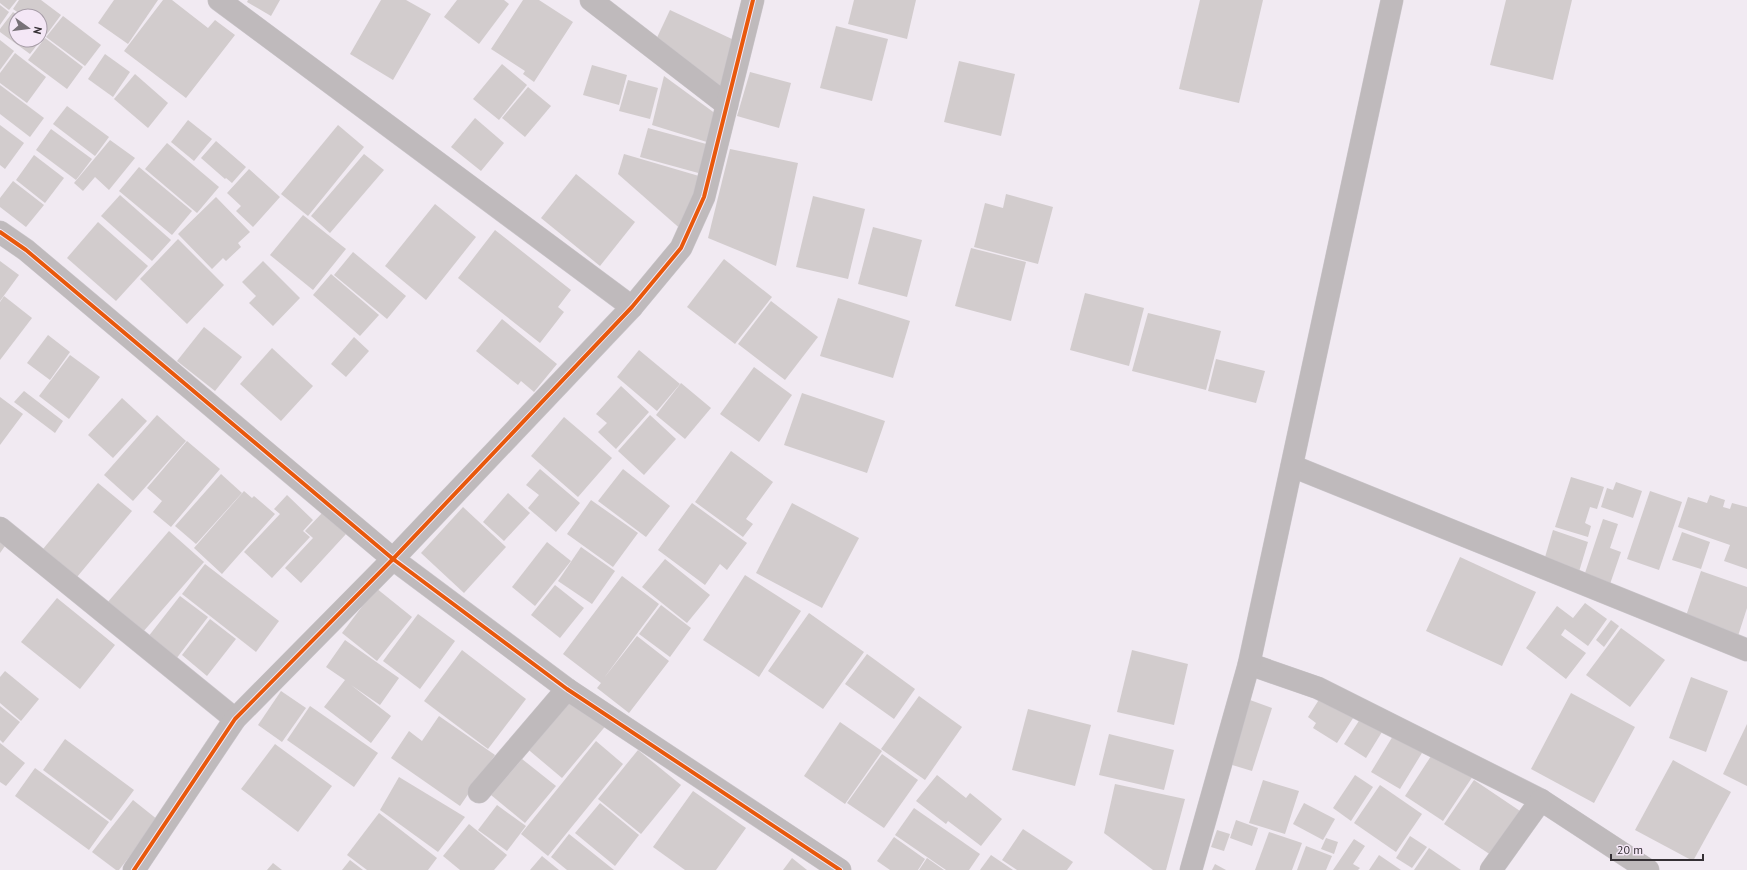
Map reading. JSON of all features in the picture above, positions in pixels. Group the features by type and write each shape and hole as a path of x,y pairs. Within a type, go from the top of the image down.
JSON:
{"street":[{"path":"219,0 632,307"},
{"path":"591,0 727,105"},
{"path":"134,870 235,719 393,560 632,307 681,248 704,197 753,0"},
{"path":"1191,870 1249,664 1392,0"},
{"path":"0,232 26,250 393,560 567,689 840,870"},
{"path":"1292,466 1747,650"},
{"path":"0,528 235,719"},
{"path":"1249,664 1318,688 1542,800 1648,870"},
{"path":"479,792 567,689"},
{"path":"1491,870 1542,800"}],"building":[{"path":"0,0 17,0 8,9 0,3"},
{"path":"19,0 41,0 61,15 48,33 48,8 14,8"},
{"path":"114,0 158,0 128,44 98,23"},
{"path":"163,0 172,0 208,28 215,20 235,35 186,98 124,51"},
{"path":"248,0 280,0 271,16 247,2"},
{"path":"381,0 406,0 431,14 393,80 350,54"},
{"path":"457,0 504,0 509,4 479,44 444,17"},
{"path":"523,0 539,0 573,22 534,82 523,74 525,71 491,49"},
{"path":"854,0 916,0 907,39 848,24"},
{"path":"1200,0 1263,0 1239,103 1179,89"},
{"path":"1506,0 1572,0 1553,80 1490,65"},
{"path":"0,5 8,11 8,13 0,25"},
{"path":"670,10 734,40 723,94 654,44"},
{"path":"63,16 101,45 85,66 48,38 48,35"},
{"path":"8,19 8,38 0,32 0,29"},
{"path":"836,26 888,39 872,101 820,88"},
{"path":"0,40 8,46 8,48 14,51 0,70"},
{"path":"48,40 83,67 67,89 28,60 37,48 48,48"},
{"path":"22,48 35,48 30,54"},
{"path":"15,53 46,77 27,103 0,83 0,73"},
{"path":"105,54 130,72 113,97 88,79"},
{"path":"959,61 1015,74 1001,136 944,122"},
{"path":"502,64 527,85 499,120 473,99"},
{"path":"592,65 627,75 619,105 583,95"},
{"path":"750,72 791,83 779,128 737,116"},
{"path":"135,74 168,103 148,128 114,99"},
{"path":"664,76 716,114 710,143 652,125"},
{"path":"628,80 658,88 650,119 619,111"},
{"path":"0,85 44,118 30,137 0,114"},
{"path":"528,87 551,106 525,137 502,118"},
{"path":"67,106 109,137 95,156 53,124"},
{"path":"475,118 504,143 481,171 451,147"},
{"path":"188,120 212,139 194,161 171,142"},
{"path":"0,125 24,143 5,169 0,165"},
{"path":"338,125 364,147 308,216 281,194"},
{"path":"648,128 710,145 702,174 640,157"},
{"path":"51,129 92,159 76,180 36,150"},
{"path":"110,140 135,158 109,190 95,177 83,191 74,183"},
{"path":"216,141 246,167 232,183 226,178 225,179 201,158"},
{"path":"167,143 219,187 197,213 145,169"},
{"path":"730,149 798,163 776,266 708,238"},
{"path":"364,154 384,170 330,233 311,216"},
{"path":"624,154 699,176 684,232 618,174"},
{"path":"34,155 64,178 45,203 16,180"},
{"path":"139,167 192,211 172,235 119,191"},
{"path":"249,169 280,197 253,227 236,211 241,206 227,193"},
{"path":"576,174 635,222 600,266 541,218"},
{"path":"13,181 44,205 26,227 0,207 0,198"},
{"path":"1006,194 1053,207 1038,264 974,247 985,203 1003,208"},
{"path":"120,195 171,240 152,261 101,216"},
{"path":"813,196 865,209 848,279 796,267"},
{"path":"216,197 250,232 238,243 241,247 226,261 223,258 212,269 178,234"},
{"path":"435,204 476,237 426,300 385,266"},
{"path":"303,215 346,249 313,290 270,255"},
{"path":"98,222 148,266 116,301 67,258"},
{"path":"873,227 922,240 907,297 858,284"},
{"path":"495,230 571,290 558,307 564,312 540,343 458,278"},
{"path":"178,239 224,285 187,324 140,279"},
{"path":"971,248 1026,262 1011,321 955,306"},
{"path":"353,252 406,296 387,319 334,275"},
{"path":"724,259 772,297 735,344 687,307"},
{"path":"0,261 19,275 0,301"},
{"path":"263,261 300,298 273,326 249,303 256,296 242,282"},
{"path":"331,274 379,315 360,336 313,295"},
{"path":"1085,293 1144,308 1129,366 1070,350"},
{"path":"4,296 32,318 0,360 0,302"},
{"path":"838,298 910,321 893,378 820,356"},
{"path":"771,301 818,337 785,380 738,344"},
{"path":"1148,313 1221,331 1206,390 1132,371"},
{"path":"502,319 557,364 534,392 521,381 518,385 476,351"},
{"path":"204,327 242,357 215,391 177,361"},
{"path":"48,335 70,352 50,380 27,363"},
{"path":"354,337 369,351 346,377 331,364"},
{"path":"272,348 313,386 281,421 240,384"},
{"path":"639,350 680,384 657,411 617,377"},
{"path":"70,355 100,377 69,419 39,396"},
{"path":"1216,359 1265,371 1256,403 1208,391"},
{"path":"754,367 792,395 759,442 720,414"},
{"path":"681,383 711,408 685,439 656,415"},
{"path":"621,386 649,412 616,449 598,432 607,423 596,414"},
{"path":"24,391 63,421 55,433 14,402"},
{"path":"802,393 885,421 867,473 784,445"},
{"path":"0,397 23,414 0,445"},
{"path":"122,398 147,421 113,458 88,435"},
{"path":"157,415 186,441 133,501 104,475"},
{"path":"650,415 676,439 644,475 618,451"},
{"path":"564,417 612,458 578,497 531,456"},
{"path":"187,441 220,469 171,527 153,512 162,501 147,488"},
{"path":"731,451 773,482 746,519 753,524 743,537 695,502"},
{"path":"540,469 580,503 556,532 528,508 539,495 526,485"},
{"path":"623,469 670,506 646,537 598,501"},
{"path":"221,474 242,493 196,544 175,526"},
{"path":"1571,477 1604,487 1597,509 1590,507 1585,523 1591,526 1588,537 1555,527"},
{"path":"1616,482 1642,491 1633,518 1601,507 1607,488 1613,490"},
{"path":"98,483 132,511 77,577 43,549"},
{"path":"244,491 252,498 254,496 275,514 222,574 194,548"},
{"path":"1650,491 1682,502 1659,570 1627,559"},
{"path":"508,493 530,513 504,541 483,522"},
{"path":"287,495 313,520 303,531 310,537 272,578 244,552 280,514 274,509"},
{"path":"1710,495 1725,500 1723,507 1730,509 1732,503 1747,507 1747,569 1724,561 1730,545 1678,527 1688,497 1707,503"},
{"path":"591,500 638,533 613,567 567,534"},
{"path":"692,503 747,543 727,570 720,564 705,585 658,550"},
{"path":"792,503 859,538 822,608 756,573"},
{"path":"463,507 506,547 464,593 421,553"},
{"path":"323,512 346,534 301,583 285,568 313,538 305,531"},
{"path":"1603,519 1618,524 1610,548 1621,552 1609,587 1583,579"},
{"path":"1553,530 1588,542 1578,575 1543,564"},
{"path":"169,531 204,562 142,633 107,603"},
{"path":"1682,532 1710,542 1701,569 1672,560"},
{"path":"0,542 5,546 0,553"},
{"path":"547,542 571,561 535,606 512,587"},
{"path":"581,547 615,571 592,604 558,581"},
{"path":"1460,557 1536,592 1502,666 1426,631"},
{"path":"665,559 710,595 687,623 642,587"},
{"path":"205,564 279,621 256,652 182,594"},
{"path":"1701,571 1747,587 1747,608 1738,636 1685,619"},
{"path":"745,575 801,611 759,677 703,640"},
{"path":"622,576 659,604 604,678 637,636 669,661 629,713 597,688 601,683 563,654"},
{"path":"555,585 584,608 560,638 531,615"},
{"path":"376,588 412,617 377,661 342,633"},
{"path":"180,596 208,617 176,659 148,637"},
{"path":"57,598 115,645 80,689 21,642"},
{"path":"1585,603 1607,619 1588,646 1565,629 1561,635 1586,653 1566,679 1526,648 1557,606 1573,618"},
{"path":"661,605 691,628 670,657 639,634"},
{"path":"809,613 864,652 823,709 768,671"},
{"path":"418,614 455,641 420,689 383,661"},
{"path":"210,619 236,639 207,676 182,655"},
{"path":"1611,620 1619,626 1604,647 1596,640"},
{"path":"1621,628 1665,660 1630,707 1586,675"},
{"path":"345,640 399,678 380,705 351,685 391,716 371,743 324,707 345,680 326,667"},
{"path":"462,650 526,699 488,749 424,701"},
{"path":"1132,650 1188,664 1174,725 1117,712"},
{"path":"867,654 915,689 894,719 845,684"},
{"path":"5,671 39,699 21,721 0,703 0,677"},
{"path":"1691,677 1728,691 1706,752 1669,738"},
{"path":"281,691 306,708 282,742 258,725"},
{"path":"1571,693 1635,727 1594,803 1531,769"},
{"path":"919,696 962,727 925,780 881,749"},
{"path":"564,698 608,723 562,778 524,746"},
{"path":"1320,698 1357,712 1337,743 1313,728 1316,723 1308,717"},
{"path":"1250,700 1272,708 1252,771 1229,764"},
{"path":"0,706 20,722 3,743 0,740"},
{"path":"310,706 378,753 354,787 287,740"},
{"path":"1028,709 1091,725 1075,786 1012,770"},
{"path":"1364,713 1385,727 1366,758 1344,744"},
{"path":"439,716 495,755 460,806 391,758 409,731 422,741"},
{"path":"840,722 882,751 845,804 804,776"},
{"path":"1747,724 1747,786 1723,774"},
{"path":"1396,731 1425,748 1400,789 1371,772"},
{"path":"1109,734 1174,750 1164,790 1099,775"},
{"path":"65,739 134,790 111,821 43,770"},
{"path":"596,741 623,764 548,856 521,834"},
{"path":"0,743 25,763 6,786 0,782"},
{"path":"275,744 332,786 298,832 241,789"},
{"path":"638,750 681,785 641,834 598,799"},
{"path":"1435,750 1473,776 1443,821 1405,796"},
{"path":"882,754 918,780 884,828 847,803"},
{"path":"522,759 556,786 525,823 491,795"},
{"path":"1673,760 1731,792 1693,861 1635,830"},
{"path":"35,768 109,822 89,850 15,796"},
{"path":"937,775 966,798 970,793 1002,819 981,846 948,821 946,824 916,801"},
{"path":"1355,775 1373,787 1351,821 1333,808"},
{"path":"399,777 465,817 438,852 380,810"},
{"path":"1263,780 1299,791 1285,834 1249,823"},
{"path":"1474,780 1520,811 1491,855 1444,824"},
{"path":"1115,784 1185,799 1166,870 1153,870 1104,833"},
{"path":"1380,785 1422,814 1396,852 1354,823"},
{"path":"693,791 746,828 716,870 685,870 653,847"},
{"path":"133,800 158,820 119,870 116,870 92,852"},
{"path":"600,803 639,835 615,866 575,833"},
{"path":"1304,803 1335,819 1323,840 1293,824"},
{"path":"497,805 526,826 507,851 478,830"},
{"path":"914,808 980,854 969,870 946,870 895,835"},
{"path":"379,813 437,858 428,870 367,870 347,855"},
{"path":"1236,820 1258,828 1252,846 1230,838"},
{"path":"469,824 507,855 494,870 460,870 443,856"},
{"path":"1023,829 1073,862 1067,870 1017,870 1002,860"},
{"path":"1217,830 1230,834 1224,851 1211,847"},
{"path":"1269,832 1302,843 1292,870 1255,870"},
{"path":"569,834 614,870 567,870 551,857"},
{"path":"1410,836 1427,847 1412,868 1396,858"},
{"path":"894,837 925,859 918,870 890,870 877,861"},
{"path":"1326,838 1338,842 1334,854 1321,849"},
{"path":"1354,839 1365,846 1353,864 1360,868 1358,870 1333,870"},
{"path":"1306,846 1332,856 1326,870 1297,870"},
{"path":"1429,848 1461,870 1414,870"},
{"path":"991,855 1013,870 980,870"},
{"path":"1379,855 1401,870 1369,870"},
{"path":"542,856 559,870 530,870"},
{"path":"792,858 807,870 783,870"},
{"path":"927,858 944,870 919,870"},
{"path":"350,860 363,870 342,870"},
{"path":"273,863 282,870 267,870"},
{"path":"1215,864 1226,870 1212,870"}],"cycle path":[{"path":"134,870 235,719 393,559 632,307 681,248 704,197 753,0"},
{"path":"0,232 26,250 393,559 567,689 840,870"}]}
